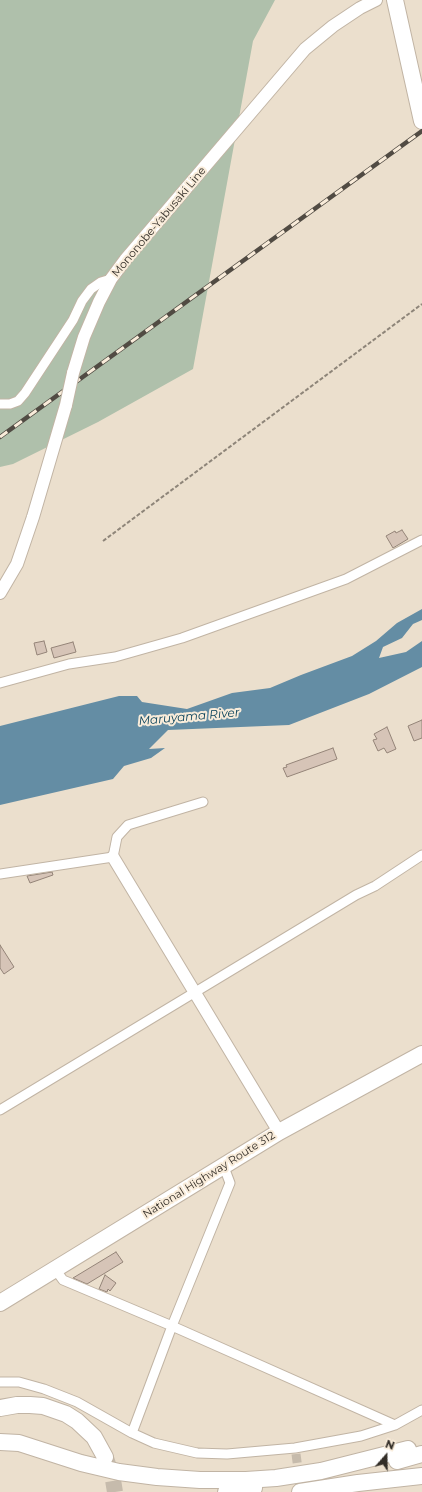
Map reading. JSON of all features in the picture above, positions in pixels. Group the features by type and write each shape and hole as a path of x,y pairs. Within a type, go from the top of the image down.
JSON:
{"highway":[{"path":"395,0 422,121"},
{"name":"National Highway Route 312","path":"0,1303 279,1132 422,1054"},
{"path":"0,1408 17,1405 43,1406 66,1414 76,1420 90,1433 101,1447 105,1457"},
{"path":"0,1442 19,1443 81,1463 138,1475 193,1480 277,1481 348,1469 415,1451"},
{"path":"226,1492 415,1451"},
{"path":"339,1492 421,1480"},
{"path":"300,1492 358,1483 421,1480"},
{"path":"305,1492 358,1490"}],"main road":[{"name":"Mononobe-Yabusaki Line","path":"0,593 17,564 33,517 66,405 73,373 84,337 111,279 144,238 305,49 333,26 360,8 376,0"},
{"path":"113,857 196,992 279,1132"}],"street":[{"path":"0,404 10,404 18,401 22,397 73,320 82,301 91,289 101,282 111,279"},
{"path":"0,683 69,664 115,656 182,638 346,579 422,540"},
{"path":"0,874 113,857 117,837 128,825 203,802"},
{"path":"0,1110 356,895 375,886 422,856"},
{"path":"132,1433 172,1326 230,1183 224,1167"},
{"path":"55,1269 63,1280 172,1326 395,1425"},
{"path":"0,1382 19,1382 44,1389 77,1402 132,1433 154,1443 197,1453 227,1454 296,1451 361,1436 395,1425 422,1410"}],"path":[{"path":"103,541 422,304"}],"green space":[{"path":"0,0 275,0 253,41 193,369 98,422 13,464 0,467"}],"water":[{"name":"Maruyama River","path":"422,609 422,620 413,624 402,638 383,647 379,658 406,652 422,641 422,667 369,694 289,725 168,730 149,749 165,748 151,758 124,766 113,779 0,805 0,726 119,696 137,696 142,702 187,709 232,693 270,688 352,656 376,641 397,623"}],"building":[{"path":"402,530 408,539 393,548 386,536 395,531 396,533"},
{"path":"44,641 47,652 37,655 34,643"},
{"path":"73,642 76,652 54,658 51,648"},
{"path":"422,720 422,738 414,741 408,726"},
{"path":"387,727 396,749 387,753 384,748 378,751 373,740 377,739 374,734"},
{"path":"333,748 337,759 287,777 283,768 287,767 286,765"},
{"path":"52,872 53,875 30,883 27,876"},
{"path":"0,945 14,967 4,974 0,968"},
{"path":"116,1252 123,1262 87,1284 73,1278"},
{"path":"105,1275 116,1283 110,1291 108,1289 107,1292 99,1289"}],"tunnel":[{"path":"296,1454 301,1492"},
{"path":"106,1458 115,1492"}],"railway":[{"path":"0,437 422,131"}]}
